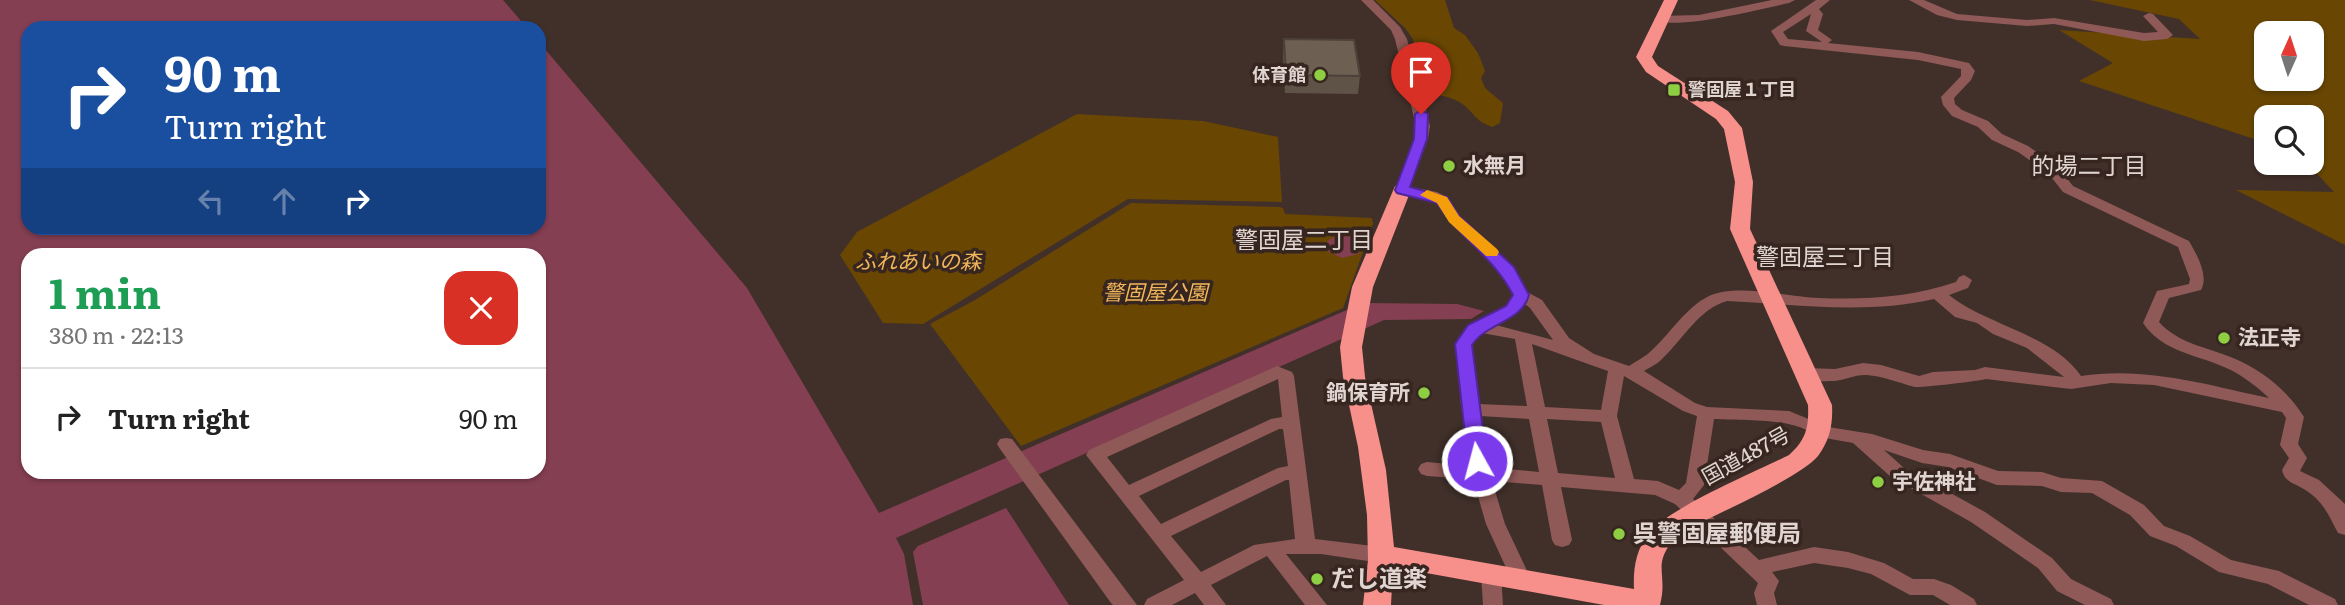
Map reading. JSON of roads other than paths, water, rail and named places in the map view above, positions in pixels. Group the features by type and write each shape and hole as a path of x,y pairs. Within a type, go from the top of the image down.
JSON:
{"highway":[{"name":"国道487号","path":"1381,555 1648,603 1646,577 1649,554 1656,538 1690,506 1798,461 1813,448 1820,431 1820,405 1740,229 1744,182 1733,128 1722,115 1647,64 1645,51 1671,0"},
{"path":"1377,605 1382,528 1353,375 1351,348 1361,297 1402,190"}],"street":[{"path":"1367,0 1396,29 1401,39 1421,114 1421,139 1402,190 1432,195 1442,200 1454,219 1508,271 1521,295 1536,304 1563,342 1588,358"},
{"path":"1660,19 1699,18 1789,0"},
{"path":"1915,0 1941,13 1957,17 2027,23 2054,22 2144,37 2167,35 2149,16"},
{"path":"1818,4 1812,31 1826,40"},
{"path":"1818,4 1777,31 1780,39 1784,42 1918,55 1965,66 1969,71 1967,76 1947,97 1949,105 1957,113 1983,124 1997,136 2023,149 2053,170 2068,189 2184,244 2198,279 2196,287 2163,294 2151,323 2157,331 2186,350 2238,367 2288,406 2295,417 2289,445 2298,457 2291,470 2292,475 2312,485 2330,501 2338,509 2345,528"},
{"path":"1626,485 1608,416 1624,371 1656,356 1684,324 1713,300 1726,296 1827,305 1842,301 1895,300 1937,294 1963,285 1964,281"},
{"path":"1937,294 1961,313 1983,319 1999,330 2033,344 2071,373 2077,382"},
{"path":"1521,295 1519,303 1477,327 1467,336 1464,344 1480,474 1501,543 1521,579"},
{"path":"1477,327 1522,336 1624,371 1689,407 1706,413 1789,417 1820,431 1951,461 1997,478 2042,479 2061,485 2095,486 2137,510 2157,531 2183,541 2226,567 2272,577 2328,605"},
{"path":"1522,336 1562,540"},
{"path":"1806,374 1835,375 1863,369 1881,371 1919,382 1985,373 2077,382 2111,377 2154,379 2277,406 2288,406"},
{"path":"1216,605 1095,455 1277,372 1286,376 1306,546"},
{"path":"1471,410 1608,416"},
{"path":"1690,506 1706,413"},
{"path":"1126,494 1277,423 1292,423"},
{"path":"1857,438 1897,472 1978,517 2045,563 2064,585 2104,605"},
{"path":"1008,448 1118,597 1127,605"},
{"path":"1427,469 1658,488 1690,506 1769,581 1764,593 1767,605"},
{"path":"1159,533 1284,473 1297,473"},
{"path":"1154,605 1261,550 1306,546 1381,555"},
{"path":"1273,548 1279,560 1317,605"},
{"path":"1756,568 1801,556 1849,560 1877,568 1910,587 1934,587 1968,605"},
{"path":"1491,574 1493,605"}],"place":[{"name":"体育館","path":"1320,75"},
{"name":"警固屋１丁目","path":"1674,90"},
{"name":"水無月","path":"1449,166"},
{"name":"法正寺","path":"2224,338"},
{"name":"鍋保育所","path":"1424,393"},
{"name":"宇佐神社","path":"1878,482"},
{"name":"呉警固屋郵便局","path":"1619,534"},
{"name":"だし道楽","path":"1317,579"}],"district":[{"name":"的場二丁目","path":"2089,166"},
{"name":"警固屋二丁目","path":"1304,240"},
{"name":"警固屋三丁目","path":"1825,257"}],"park label":[{"name":"ふれあいの森","path":"918,262"},
{"name":"警固屋公園","path":"1155,293"}]}
